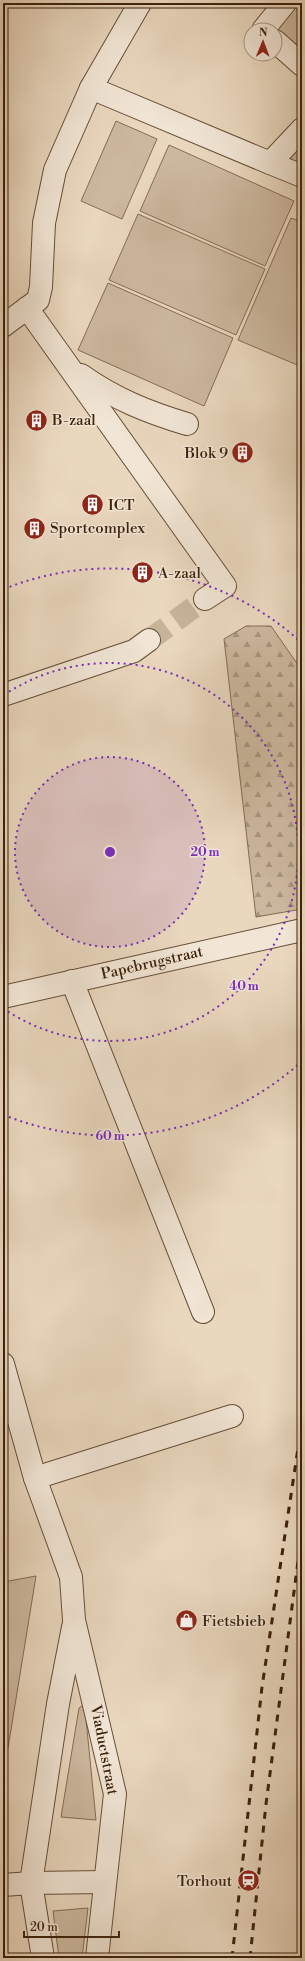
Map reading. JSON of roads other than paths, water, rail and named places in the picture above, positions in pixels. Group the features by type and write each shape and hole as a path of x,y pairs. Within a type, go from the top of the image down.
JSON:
{"street":[{"path":"3,326 38,300 41,287 44,223 55,170 91,88 140,3"},
{"path":"270,22 285,3"},
{"path":"283,48 302,65"},
{"path":"91,88 302,176"},
{"path":"270,163 302,129"},
{"path":"27,308 226,586 205,599"},
{"path":"70,367 102,390 128,404 187,424"},
{"path":"3,695 134,651 149,640"},
{"name":"Papebrugstraat","path":"3,997 302,930"},
{"path":"72,982 203,1312"},
{"name":"Viaductstraat","path":"5,1374 35,1478 71,1577 74,1620 115,1794 97,1958"},
{"path":"35,1478 232,1416"},
{"name":"Viaductstraat","path":"43,1958 31,1883 58,1704 74,1620"},
{"path":"3,1885 105,1882"}],"tunnel":[{"path":"149,640 205,599"}],"railway":[{"path":"232,1958 262,1687 302,1422"},
{"path":"250,1958 266,1804 302,1531"}],"place":[{"name":"B-zaal","path":"37,420"},
{"name":"Blok 9","path":"243,453"},
{"name":"ICT","path":"93,505"},
{"name":"Sportcomplex","path":"34,528"},
{"name":"A-zaal","path":"142,573"},
{"name":"Fietsbieb","path":"186,1621"},
{"name":"Torhout","path":"248,1881"}]}
